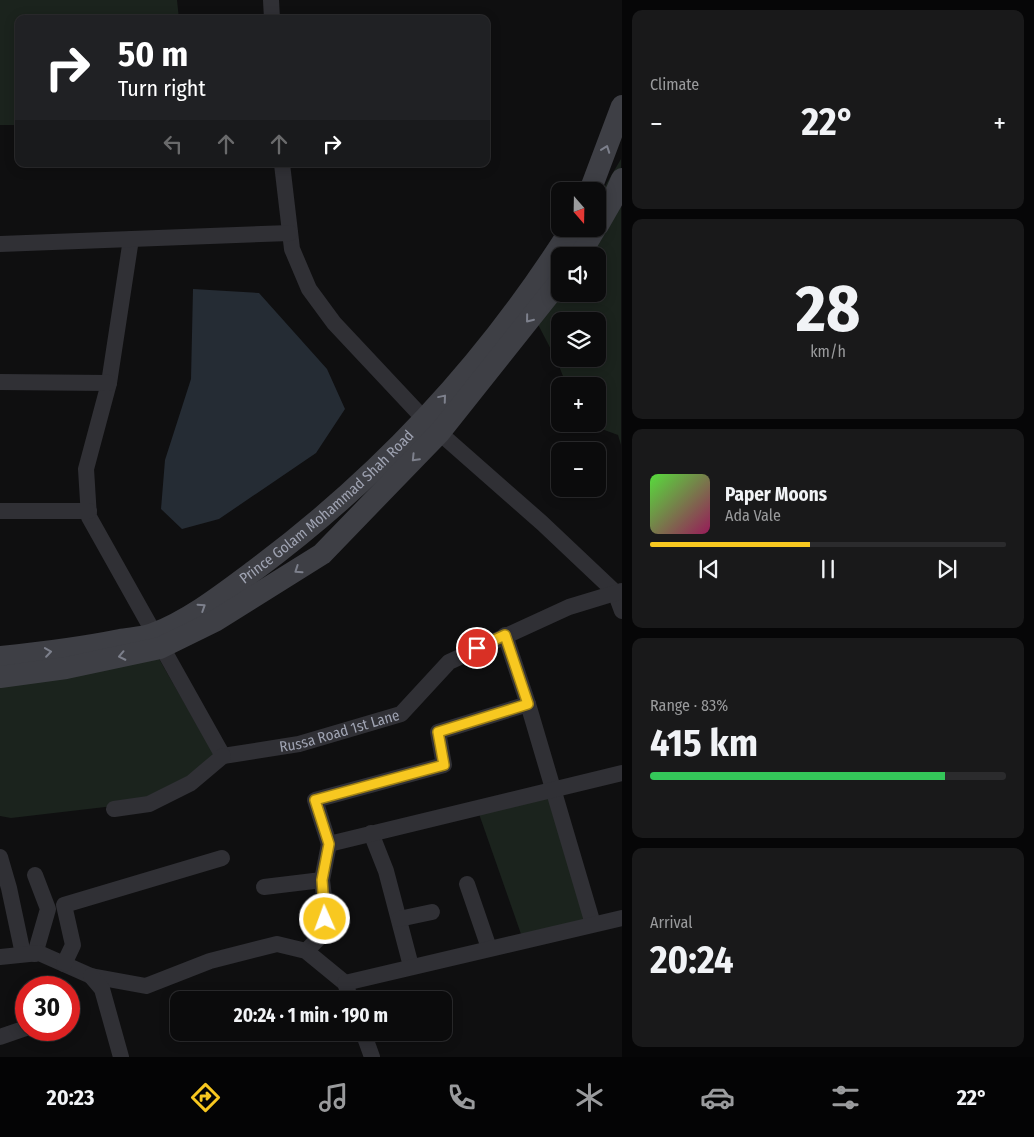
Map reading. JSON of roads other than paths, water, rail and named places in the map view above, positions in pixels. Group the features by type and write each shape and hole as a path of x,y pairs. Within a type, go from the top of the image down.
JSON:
{"street":[{"path":"271,0 272,15"},
{"path":"593,182 622,106"},
{"path":"282,167 292,249 314,296 334,323 433,426 618,592 622,611"},
{"path":"606,211 622,179"},
{"path":"0,244 290,233"},
{"name":"Prince Golam Mohammad Shah Road","path":"433,426 565,238"},
{"path":"114,809 148,804 192,783 222,756 156,641 89,517 86,469 109,383 131,239"},
{"path":"0,677 66,668 215,621 322,554 551,291"},
{"path":"0,382 109,383"},
{"path":"0,511 88,511"},
{"name":"Russa Road 1st Lane","path":"222,756 299,744 401,714 449,662 569,607 618,592"},
{"path":"505,635 528,704 593,924"},
{"path":"0,657 156,641"},
{"path":"306,951 324,933 325,905 322,880 329,844 315,800 444,765 438,732 528,704"},
{"path":"329,844 553,788 622,773"},
{"path":"371,833 386,871 411,966"},
{"path":"0,857 29,954"},
{"path":"64,964 73,945 64,905 222,858"},
{"path":"29,954 48,909 36,875"},
{"path":"264,887 322,880"},
{"path":"467,884 489,948"},
{"path":"399,920 432,912"},
{"path":"345,983 622,918"},
{"path":"0,957 39,953 91,976 146,986 210,961 277,944 306,951 345,983 348,991"},
{"path":"91,976 102,988 121,1057"},
{"path":"0,1037 15,1032"},
{"path":"366,1041 372,1057"}]}
